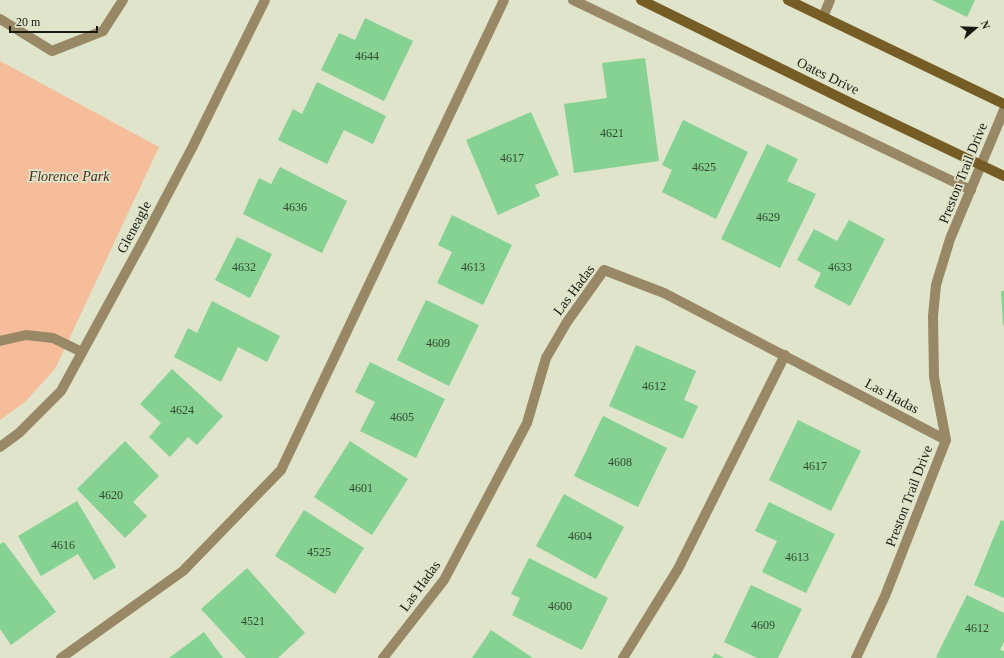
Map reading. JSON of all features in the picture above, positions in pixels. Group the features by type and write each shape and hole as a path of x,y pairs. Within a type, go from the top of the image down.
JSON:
{"main road":[{"name":"Oates Drive","path":"640,0 857,106 982,164 1004,176"},
{"path":"788,0 1004,104"}],"street":[{"path":"0,19 52,51 103,31 124,0"},
{"name":"Gleneagle","path":"0,446 19,433 61,391 192,148 265,0"},
{"path":"61,658 183,571 281,470 504,0"},
{"path":"573,0 971,190"},
{"path":"823,17 830,0"},
{"name":"Preston Trail Drive","path":"856,658 885,596 946,440 934,376 933,316 936,285 950,239 1004,110"},
{"name":"Las Hadas","path":"383,658 444,580 527,423 546,358 567,322 604,270 664,293 946,440"},
{"path":"0,340 26,335 53,338 82,352"},
{"path":"623,658 678,569 785,356"}],"green space":[{"name":"Florence Park","path":"0,61 159,147 55,369 25,402 0,420"}],"building":[{"path":"932,0 975,0 967,17"},
{"path":"365,18 413,41 384,101 321,70 339,33 355,40"},
{"path":"645,58 659,161 574,173 564,104 607,98 602,63"},
{"path":"317,82 386,116 373,144 344,130 327,164 278,140 293,109 302,114"},
{"path":"531,112 559,175 535,185 540,196 498,215 466,140"},
{"path":"683,120 748,152 716,219 662,192 672,170 662,165"},
{"path":"767,144 798,159 787,181 816,194 780,268 721,239"},
{"path":"280,167 347,201 322,253 243,214 259,178 271,184"},
{"path":"452,215 512,245 483,305 437,283 452,252 438,245"},
{"path":"849,220 885,239 850,306 814,287 821,273 797,260 814,229 837,241"},
{"path":"237,237 272,254 250,298 215,280"},
{"path":"1001,291 1004,291 1004,325 1003,325"},
{"path":"426,300 479,325 449,386 397,360"},
{"path":"212,301 280,336 267,362 238,347 221,382 174,357 188,328 197,333"},
{"path":"636,345 696,371 684,400 698,406 683,439 609,406"},
{"path":"370,362 445,399 416,458 360,431 375,402 355,392"},
{"path":"172,369 223,416 197,445 188,437 170,457 149,437 161,423 140,404"},
{"path":"603,416 667,448 638,507 574,476"},
{"path":"798,420 861,451 831,511 769,480"},
{"path":"125,441 159,476 133,502 147,516 125,538 77,489"},
{"path":"350,441 408,479 372,535 314,497"},
{"path":"564,494 624,527 596,579 536,546"},
{"path":"77,501 116,567 94,580 78,554 41,576 18,536"},
{"path":"769,502 835,534 806,593 762,572 777,541 755,531"},
{"path":"304,510 364,548 335,594 275,556"},
{"path":"1001,520 1004,521 1004,598 974,585"},
{"path":"4,542 56,612 11,645 0,629 0,544"},
{"path":"529,558 608,598 582,650 512,615 520,598 511,594"},
{"path":"247,568 305,633 278,658 246,658 201,609"},
{"path":"751,585 802,609 778,658 757,658 724,642"},
{"path":"967,595 1004,613 1004,642 1000,650 1004,651 1004,658 936,657"},
{"path":"491,630 533,658 472,658"},
{"path":"204,632 223,658 169,658"},
{"path":"715,653 724,658 712,658"}]}
